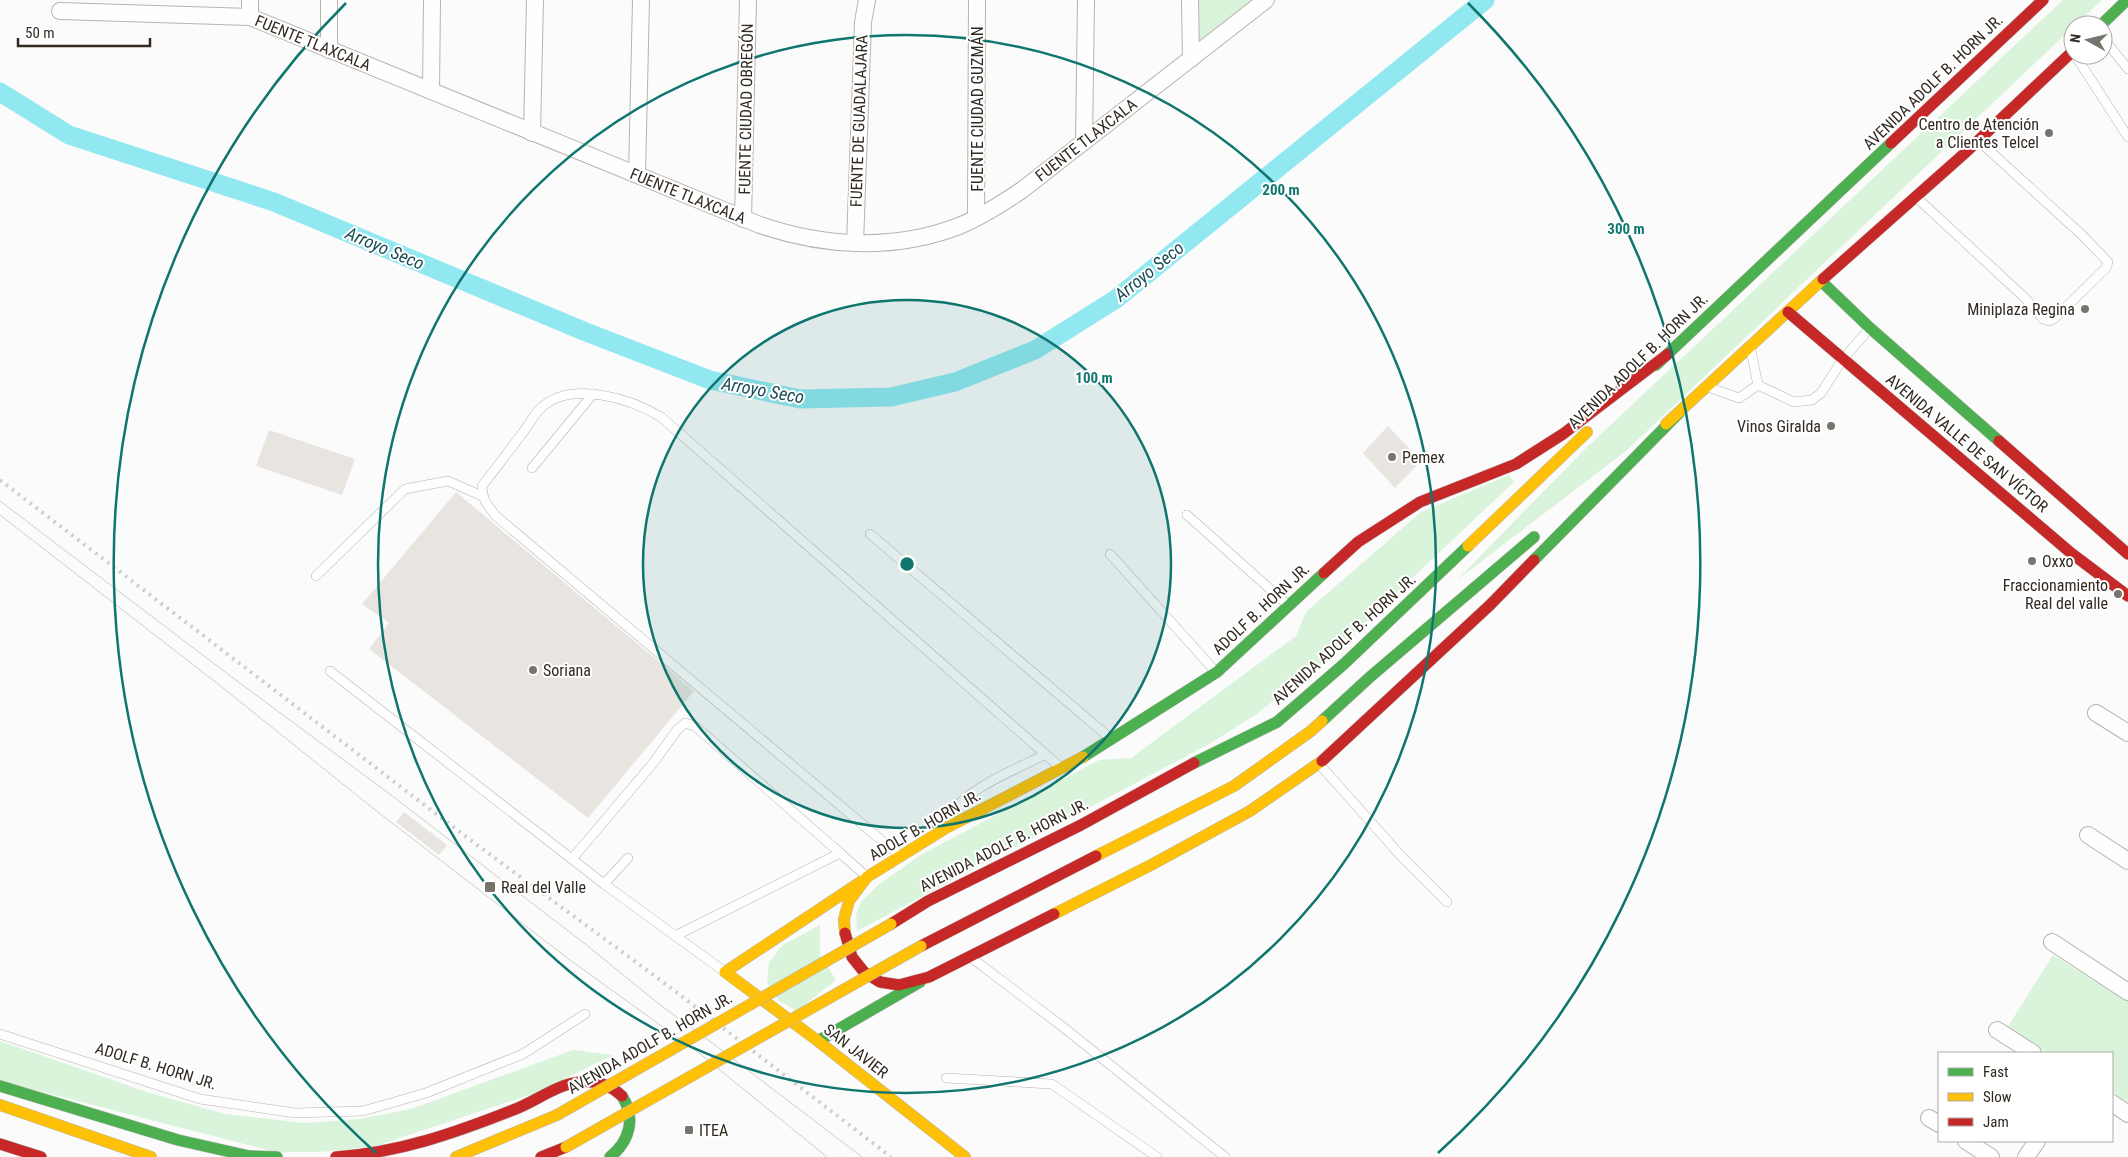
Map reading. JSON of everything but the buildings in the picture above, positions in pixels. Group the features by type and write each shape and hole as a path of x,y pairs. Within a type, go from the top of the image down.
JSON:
{"main road":[{"name":"AVENIDA ADOLF B. HORN JR.","path":"456,1157 557,1115 892,924 928,901 1081,825 1198,761 1277,722 1344,664 2042,0"},
{"path":"2111,15 2127,0"},
{"path":"1574,503 1679,413 1821,281 1979,140 2063,60"},
{"name":"AVENIDA VALLE DE SAN VÍCTOR","path":"1821,281 1870,328 1992,435 2065,506 2128,554"},
{"name":"AVENIDA VALLE DE SAN VÍCTOR","path":"1788,312 2071,553 2128,596"},
{"name":"ADOLF B. HORN JR.","path":"725,972 867,877 946,828 1062,769 1112,740 1217,672 1358,542 1420,502 1516,464 1562,434 1668,354"},
{"name":"ADOLF B. HORN JR.","path":"818,1041 929,977 1151,866 1250,811 1319,764 1490,605 1679,413"},
{"path":"1979,442 1992,435"},
{"path":"1965,463 1970,451"},
{"path":"2040,526 2052,524"},
{"path":"540,1157 566,1147 921,946 1234,786 1311,731 1370,677 1544,529"},
{"name":"ADOLF B. HORN JR.","path":"867,877 849,901 844,920 845,939 852,957 864,972 880,982 899,984 929,977"},
{"name":"SAN JAVIER","path":"725,972 818,1041 966,1157"},
{"path":"336,1157 378,1153 454,1133 534,1102 576,1082 592,1081 606,1084 617,1090 626,1100 630,1113 630,1126 624,1142 610,1157"},
{"path":"0,1086 178,1140 248,1156 277,1157"},
{"path":"0,1105 151,1157"},
{"path":"0,1144 42,1157"}],"street":[{"path":"250,0 250,18"},
{"path":"329,0 329,50"},
{"path":"432,0 432,92"},
{"path":"532,132 535,0"},
{"path":"637,176 641,0"},
{"name":"FUENTE CIUDAD OBREGÓN","path":"743,219 748,0"},
{"name":"FUENTE DE GUADALAJARA","path":"855,243 862,22 867,0"},
{"name":"FUENTE CIUDAD GUZMÁN","path":"976,217 977,0"},
{"path":"1084,142 1086,0"},
{"path":"1190,0 1191,59"},
{"name":"FUENTE TLAXCALA","path":"60,11 250,18 743,219 795,236 842,244 900,241 931,236 961,225 976,217 1022,190 1266,0"},
{"path":"2096,713 2128,733"},
{"path":"2088,835 2128,861"},
{"path":"2052,942 2128,992"},
{"path":"1997,1030 2031,1052"},
{"path":"2113,1104 2128,1114"},
{"path":"1968,1142 1991,1157"},
{"path":"2026,1157 2036,1142"}],"lane":[{"path":"2113,51 2128,70"},
{"path":"2082,65 2128,136"},
{"path":"1915,197 2025,298 2043,319 2049,321 2055,318 2106,268 2108,262 2083,236 1979,140"},
{"path":"1758,385 1794,402 1812,400 1821,393 1843,359 1870,328"},
{"path":"1750,347 1758,385"},
{"path":"1707,387 1739,398 1758,385"},
{"path":"532,468 593,394"},
{"path":"482,496 482,486 542,406 567,396 593,394 611,396 632,403 661,417 1062,769"},
{"path":"316,576 406,489 448,481 482,496 496,516 901,857"},
{"path":"1187,515 1288,605"},
{"path":"870,534 1112,740"},
{"path":"1110,554 1217,672"},
{"path":"330,671 604,884 725,972"},
{"path":"572,859 654,762 676,730 685,724 695,726 867,877"},
{"path":"946,828 950,815 966,799 982,788 1044,755"},
{"path":"1319,764 1401,856 1447,902"},
{"path":"675,936 840,853"},
{"path":"604,884 628,858"},
{"path":"971,957 1063,1027 1225,1157"},
{"name":"ADOLF B. HORN JR.","path":"0,1034 200,1099 295,1113 353,1112 363,1111 426,1093 523,1054 584,1014"},
{"path":"946,1078 1052,1084 1157,1157"}],"green space":[{"path":"1197,0 1254,0 1195,46"},
{"path":"2063,0 2102,0 2086,15 2063,15 2063,36 1626,451 1457,580 1584,450"},
{"path":"1509,475 1514,482 1319,666 1255,715 1211,743 857,931 856,915 861,902 878,885 919,856 1099,760 1131,758 1296,636 1306,612 1421,512"},
{"path":"820,925 820,955 836,980 797,1011 779,1001 767,983 769,962 783,945"},
{"path":"2053,955 2128,1001 2128,1102 2113,1093 2113,1052 2046,1052 2007,1028"},
{"path":"0,1041 150,1093 225,1114 304,1123 360,1119 411,1109 573,1050 613,1055 538,1092 373,1147 320,1152 275,1152 0,1081"}],"waterway":[{"name":"Arroyo Seco","path":"0,92 69,135 274,202 586,332 710,380 800,399 891,397 955,382 1035,350 1116,299 1485,0"}],"tram line":[{"path":"0,501 387,792 584,943 659,1004 862,1157"},
{"path":"0,515 218,684 374,809 570,960 699,1053 827,1157"}],"railway":[{"path":"0,480 465,836 671,988 891,1157"}],"traffic: fast":[{"path":"2111,15 2127,0"},
{"path":"1656,365 1891,143"},
{"path":"1821,281 1870,328 1999,441"},
{"path":"1534,560 1679,413"},
{"path":"1322,721 1370,677 1534,537"},
{"path":"1194,763 1277,722 1344,664 1468,546"},
{"path":"1083,757 1217,672 1324,573"},
{"path":"818,1041 920,982"},
{"path":"0,1086 178,1140 249,1156 277,1157"},
{"path":"610,1157 622,1144 629,1129 629,1113 622,1096"}],"traffic: slow":[{"path":"1666,424 1823,279"},
{"path":"1468,546 1587,432"},
{"path":"1096,856 1234,786 1311,731 1322,721"},
{"path":"845,933 844,919 849,901 867,877 946,828 1083,757"},
{"path":"1054,914 1151,865 1250,811 1322,761"},
{"path":"862,881 725,972 818,1041 965,1157"},
{"path":"557,1115 891,924"},
{"path":"566,1147 921,946"},
{"path":"0,1105 151,1157"},
{"path":"456,1157 557,1115"}],"traffic: jam":[{"path":"1891,143 2043,0"},
{"path":"1823,279 1965,153 2063,60"},
{"path":"1788,312 2071,553 2128,596"},
{"path":"1324,573 1358,542 1420,502 1516,464 1563,434 1668,354"},
{"path":"1999,441 2128,554"},
{"path":"1322,761 1490,605 1534,560"},
{"path":"891,924 928,901 1081,825 1194,763"},
{"path":"921,946 1096,856"},
{"path":"845,933 852,957 864,972 880,982 899,985 929,977 1054,914"},
{"path":"336,1157 382,1151 426,1141 513,1110 571,1083 597,1083 608,1086 622,1096"},
{"path":"0,1144 41,1157"},
{"path":"541,1157 566,1147"}],"place":[{"name":"Centro de Atención a Clientes Telcel","path":"2049,133"},
{"name":"Miniplaza Regina","path":"2085,309"},
{"name":"Vinos Giralda","path":"1831,426"},
{"name":"Pemex","path":"1392,457"},
{"name":"Oxxo","path":"2032,561"},
{"name":"Fraccionamiento Real del valle","path":"2118,594"},
{"name":"Soriana","path":"533,670"},
{"name":"Real del Valle","path":"490,887"},
{"name":"ITEA","path":"689,1130"}]}
